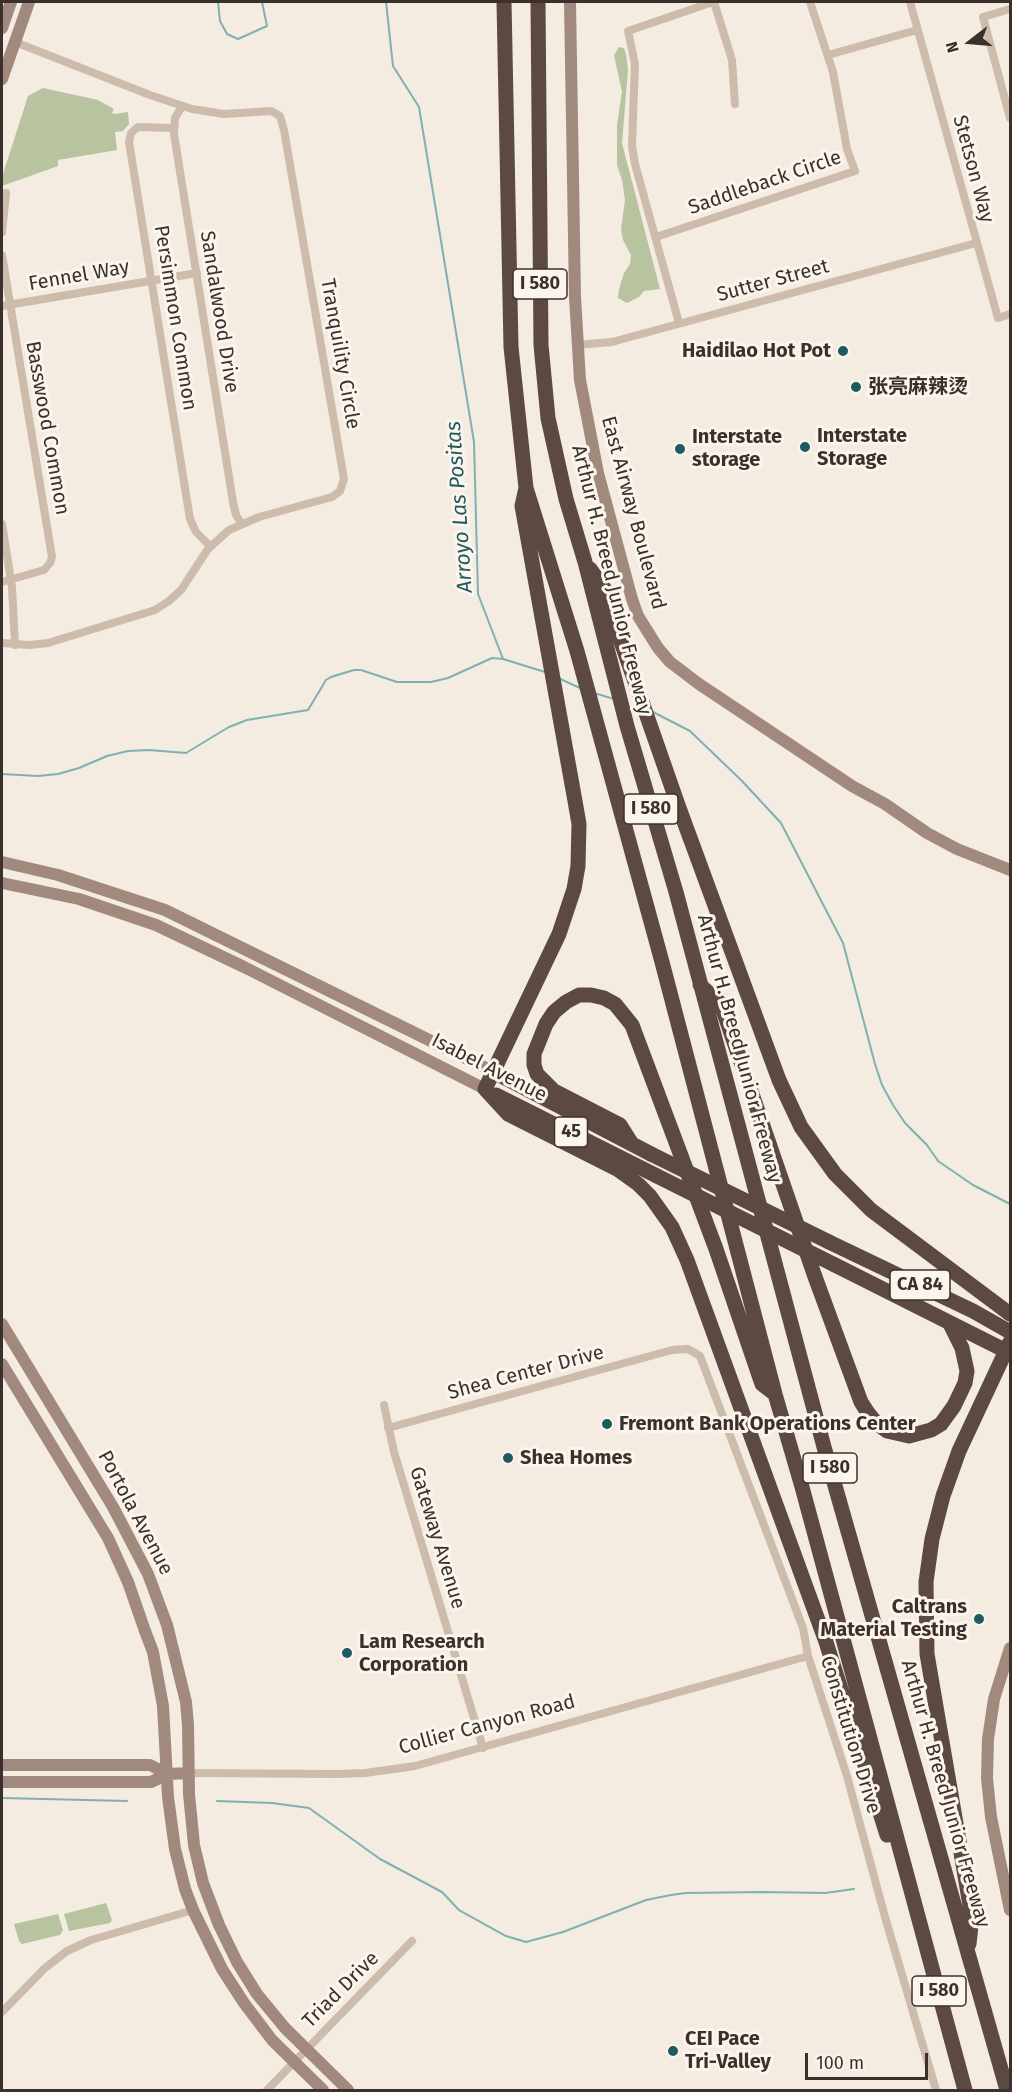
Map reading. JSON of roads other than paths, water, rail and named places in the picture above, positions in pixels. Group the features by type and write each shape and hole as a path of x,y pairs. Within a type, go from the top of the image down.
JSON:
{"highway":[{"name":"I 580","path":"504,2 511,347 526,488 577,651 965,2091"},
{"name":"Arthur H. Breed Junior Freeway","path":"538,2 541,311 544,379 548,417 566,499 585,562 609,663 676,892 824,1447 1007,2091"},
{"path":"526,488 522,506 579,824 578,867 568,910 551,952 485,1089 508,1114 617,1169 638,1184 650,1196 672,1227 687,1260 826,1642 901,1879 912,1892"},
{"path":"585,562 606,591 618,633 779,1080 801,1127 835,1174 871,1210 1011,1314"},
{"path":"700,985 721,1004 814,1274 861,1402 876,1423 887,1431 909,1436 931,1430 941,1424 954,1406 965,1383 967,1371 962,1348 949,1322"},
{"path":"632,1144 620,1125 554,1091 537,1074 534,1054 546,1024 554,1012 579,995 604,998 615,1004 632,1025 712,1238 762,1384 776,1394"},
{"name":"Isabel Avenue","path":"492,1071 651,1154 973,1311 1011,1332"},
{"name":"Isabel Avenue","path":"485,1089 949,1322 1009,1349"},
{"path":"968,1950 972,1917 928,1663 926,1582 932,1539 943,1496 959,1451 1009,1349"}],"main road":[{"path":"2,28 11,2"},
{"path":"2,79 29,2"},
{"name":"East Airway Boulevard","path":"570,2 577,345 580,380 591,443 638,616 658,648 670,662 691,678 852,786 885,804 942,842 1011,870"},
{"name":"Isabel Avenue","path":"2,862 58,875 165,910 492,1071"},
{"name":"Isabel Avenue","path":"2,883 79,899 156,925 485,1089"},
{"name":"Portola Avenue","path":"2,1324 113,1507 148,1574 166,1625 186,1702 194,1845 210,1904 237,1962 257,1994 285,2028 348,2091"},
{"name":"Portola Avenue","path":"2,1364 112,1545 153,1652 165,1725 175,1849 193,1910 222,1969 259,2025 322,2091"},
{"path":"1011,1648 994,1699 988,1739 987,1778 991,1817 1011,1910"},
{"name":"Collier Canyon Road","path":"2,1765 150,1764 168,1774"},
{"name":"Collier Canyon Road","path":"2,1782 151,1782 168,1774 189,1773"}],"street":[{"path":"679,323 634,164 635,64 628,31 713,2 732,60 735,104"},
{"name":"Saddleback Circle","path":"656,237 855,171 847,149 840,102 828,55 810,2"},
{"name":"Stetson Way","path":"910,2 998,318 1011,314"},
{"path":"1010,113 983,17 1011,9"},
{"path":"828,55 917,30"},
{"name":"Tranquility Circle","path":"2,643 39,645 155,610 181,590 210,546 222,534 242,523 332,497 342,488 344,475 281,118 271,111 224,114 202,112 15,42"},
{"path":"173,128 182,106"},
{"name":"Persimmon Common","path":"173,128 138,127 129,137 190,519 196,532 210,546"},
{"name":"Sandalwood Drive","path":"173,128 233,502 236,515 242,523"},
{"path":"2,232 6,193"},
{"name":"Sutter Street","path":"577,345 612,342 976,243"},
{"name":"Basswood Common","path":"2,255 5,305 51,557 49,565 44,570 6,581"},
{"name":"Fennel Way","path":"5,305 197,273"},
{"path":"2,524 6,581 15,645"},
{"name":"Constitution Drive","path":"672,1350 688,1349 695,1352 704,1363 803,1628 808,1656 847,1776 885,1917 936,2090"},
{"name":"Shea Center Drive","path":"388,1428 672,1350"},
{"name":"Gateway Avenue","path":"384,1405 388,1428 483,1748"},
{"name":"Collier Canyon Road","path":"189,1773 365,1773 415,1766 808,1656"},
{"path":"2,2012 45,1968 67,1951 91,1940 193,1910"},
{"name":"Triad Drive","path":"267,2091 412,1941"}],"waterway":[{"name":"Arroyo Las Positas","path":"218,2 220,21 227,34 238,39 267,26 262,2"},
{"name":"Arroyo Las Positas","path":"386,2 393,66 419,107 474,442 478,594 503,659"},
{"path":"2,774 38,776 58,774 107,756 128,751 186,753 229,727 247,720 308,710 326,680 354,670 361,670 397,682 431,682 448,678 492,658 503,659 545,672"},
{"name":"Arroyo Las Positas","path":"558,678 580,688"},
{"name":"Arroyo Las Positas","path":"594,693 614,699"},
{"name":"Arroyo Las Positas","path":"653,712 690,731 742,781 781,823 843,943 875,1064 882,1085 893,1105 905,1123 927,1145 938,1161 973,1185 1010,1204"},
{"path":"2,1798 127,1801"},
{"path":"217,1801 272,1803 309,1808 380,1859 442,1892 459,1910 506,1936 526,1942 563,1932 646,1900 671,1895 686,1893 825,1893 854,1889"}],"place":[{"name":"Haidilao Hot Pot","path":"843,351"},
{"name":"张亮麻辣烫","path":"856,387"},
{"name":"Interstate Storage","path":"805,447"},
{"name":"Interstate storage","path":"680,449"},
{"name":"Fremont Bank Operations Center","path":"607,1424"},
{"name":"Shea Homes","path":"508,1458"},
{"name":"Caltrans Material Testing","path":"979,1619"},
{"name":"Lam Research Corporation","path":"347,1653"},
{"name":"CEI Pace Tri-Valley","path":"673,2051"}]}
